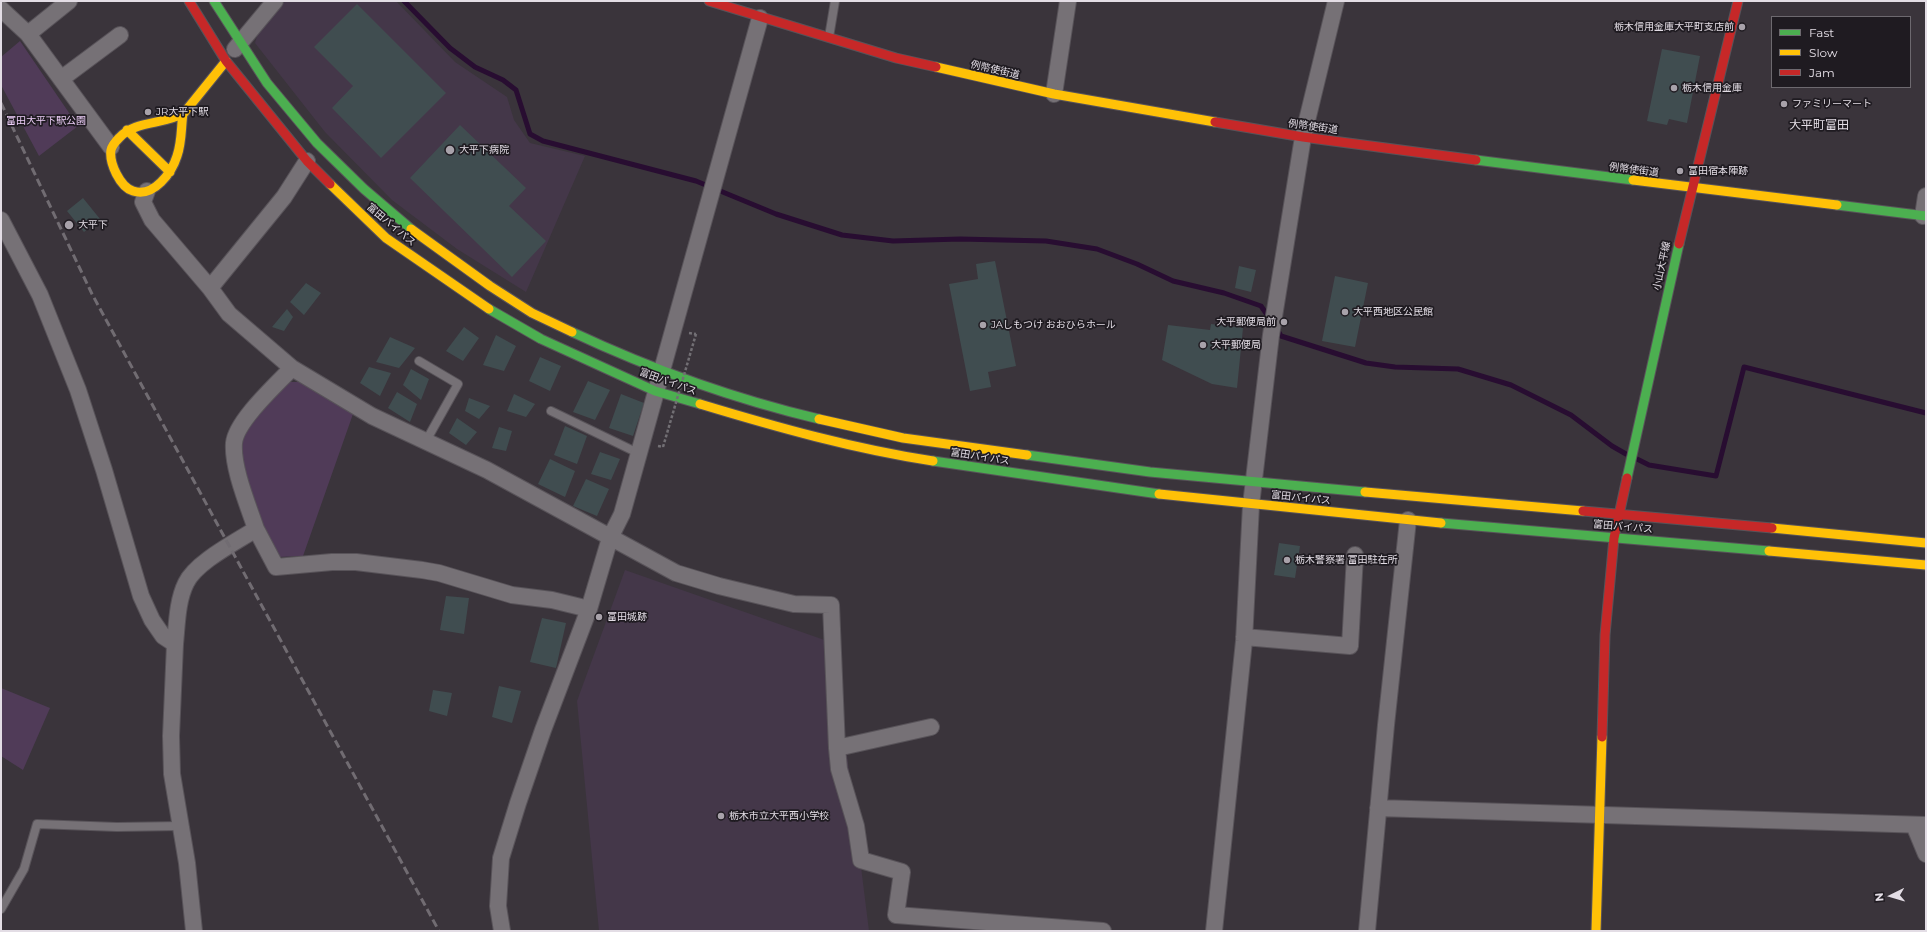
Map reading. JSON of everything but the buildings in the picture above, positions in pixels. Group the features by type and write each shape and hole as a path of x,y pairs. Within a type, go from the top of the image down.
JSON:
{"main road":[{"name":"富田バイパス","path":"189,1 226,61 306,161 386,238 492,311 541,339 655,391 768,425 888,454 1137,492 1408,520 1926,565"},
{"name":"富田バイパス","path":"214,1 239,43 267,83 318,143 364,189 402,222 490,286 532,312 579,335 661,370 733,396 776,409 903,438 1150,472 1253,480 1362,492 1620,514 1926,543"},
{"name":"例幣使街道","path":"709,1 760,18 896,58 1054,94 1303,137 1691,188 1924,216"},
{"name":"小山大平線","path":"1596,931 1605,635 1614,538 1691,188 1699,165 1738,1"},
{"path":"183,113 176,160 170,172 147,191 140,193 130,190 122,182 111,160 111,147 126,130 139,124 173,118 183,113 226,61"},
{"path":"126,130 170,172"}],"street":[{"path":"28,34 68,1"},
{"path":"226,61 239,43 275,1"},
{"path":"1054,94 1068,1"},
{"path":"1214,931 1244,637 1253,480 1271,335 1303,137 1336,1"},
{"path":"1,9 28,34 62,79 79,106 111,147"},
{"path":"502,931 498,906 502,858 518,803 541,737 589,609 610,538 622,514 760,18"},
{"path":"62,79 120,35"},
{"path":"210,288 284,197 306,161"},
{"path":"147,191 143,202 152,220 210,288 229,314 292,368 372,416 487,470 676,573 794,604 831,605 839,770 856,826 862,860 902,872 896,915 966,926 1103,931"},
{"path":"1924,216 1926,196"},
{"path":"1,220 40,295 78,390 106,477 141,596 152,620 163,636 175,644"},
{"path":"292,368 245,419 234,441 236,464 256,529 276,567 332,562 356,562 422,570 439,573 512,595 552,600 589,609"},
{"path":"1367,931 1378,808 1408,520"},
{"path":"194,931 187,863 172,774 171,744 175,644 180,600 186,582 202,564 256,529"},
{"path":"1244,637 1350,646 1355,555"},
{"path":"837,748 931,727"},
{"path":"1378,808 1920,825 1926,854"}],"lane":[{"path":"828,38 835,1"},
{"path":"419,361 458,384 426,441"},
{"path":"551,411 638,453"},
{"path":"1,909 24,869 37,824 117,827 181,826"}],"path":[{"path":"663,447 696,334"}],"shaded area":[{"name":"大平下病院","path":"285,1 396,1 455,62 507,97 514,120 530,143 585,156 526,292 457,249 392,200 325,132 255,43 258,33"},
{"name":"栃木市立大平西小学校","path":"625,570 833,643 869,931 599,931 577,701"}],"green space":[{"name":"富田大平下駅公園","path":"20,41 78,126 39,156 1,85 1,57"},
{"path":"285,382 301,382 353,414 303,556 277,557 259,525 240,462 238,443 247,422"},
{"path":"1,688 50,708 23,770 1,756"}],"waterway":[{"path":"404,1 450,48 475,67 503,80 516,90 530,134 543,141 696,181 776,214 842,235 893,241 960,239 1046,241 1097,249 1137,264 1173,281 1224,293 1261,306 1270,319"},
{"path":"1277,329 1281,336 1366,363 1395,367 1458,369 1511,385 1571,415 1612,446 1626,454"},
{"path":"1637,459 1649,465 1716,476 1744,367 1926,413"}],"railway":[{"path":"1,103 92,294 439,931"}],"traffic: fast":[{"path":"214,1 267,83 317,143 364,189 411,229"},
{"path":"1476,160 1633,180"},
{"path":"1837,205 1926,216"},
{"path":"1627,478 1679,244"},
{"path":"489,309 541,339 655,391 700,404"},
{"path":"572,332 662,371 693,382 756,402 819,419"},
{"path":"1027,455 1150,472 1365,492"},
{"path":"933,461 1159,494"},
{"path":"1441,523 1769,551"}],"traffic: slow":[{"path":"183,113 182,118 181,140 179,151 175,162 166,176 161,182 148,191 141,192 128,189 116,174 112,161 111,150 115,142 133,128 176,117 184,113 226,61"},
{"path":"936,67 1054,94 1215,122"},
{"path":"127,130 170,172"},
{"path":"1633,180 1837,205"},
{"path":"330,184 386,238 489,309"},
{"path":"411,229 490,286 532,313 572,332"},
{"path":"700,404 815,437 933,461"},
{"path":"819,419 903,438 1027,455"},
{"path":"1365,492 1583,511"},
{"path":"1159,494 1441,523"},
{"path":"1772,528 1926,543"},
{"path":"1769,551 1926,565"},
{"path":"1596,931 1602,737"}],"traffic: jam":[{"path":"189,1 226,61 307,161 330,184"},
{"path":"709,1 896,58 936,67"},
{"path":"1679,244 1738,1"},
{"path":"1215,122 1303,137 1476,160"},
{"path":"1602,737 1605,635 1614,538 1627,478"},
{"path":"1583,511 1772,528"}],"place":[{"name":"栃木信用金庫大平町支店前","path":"1742,27"},
{"name":"栃木信用金庫","path":"1674,88"},
{"name":"ファミリーマート","path":"1784,104"},
{"name":"JR大平下駅","path":"148,112"},
{"name":"大平下病院","path":"450,150"},
{"name":"富田宿本陣跡","path":"1680,171"},
{"name":"大平下","path":"69,225"},
{"name":"大平西地区公民館","path":"1345,312"},
{"name":"大平郵便局前","path":"1284,322"},
{"name":"JAしもつけ おおひらホール","path":"983,325"},
{"name":"大平郵便局","path":"1203,345"},
{"name":"栃木警察署 富田駐在所","path":"1287,560"},
{"name":"富田城跡","path":"599,617"},
{"name":"栃木市立大平西小学校","path":"721,816"}],"district":[{"name":"大平町富田","path":"1819,125"}]}
